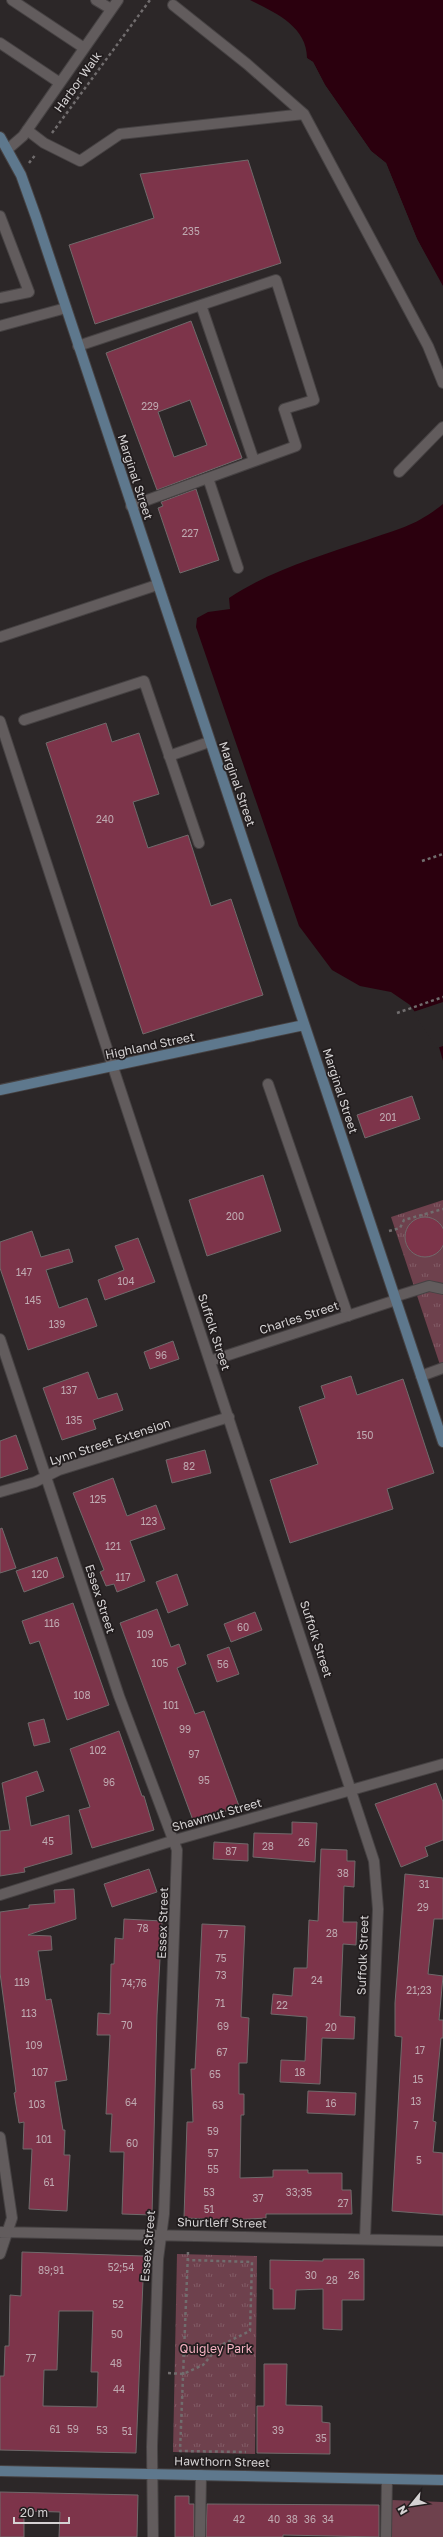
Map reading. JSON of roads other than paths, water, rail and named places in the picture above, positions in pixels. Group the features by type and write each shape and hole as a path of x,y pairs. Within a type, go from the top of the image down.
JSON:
{"main road":[{"name":"Marginal Street","path":"0,137 21,175 443,1442"},
{"name":"Highland Street","path":"0,1090 304,1025"},
{"name":"Hawthorn Street","path":"0,2471 443,2480"}],"street":[{"path":"12,0 84,48"},
{"path":"96,0 111,9"},
{"path":"8,149 27,130 118,0"},
{"path":"173,5 247,64 304,114 428,346 443,383"},
{"path":"0,43 60,83"},
{"path":"27,130 44,143 80,161 120,134 304,114"},
{"path":"0,216 29,292 0,298"},
{"path":"78,346 276,280 314,400 284,409 296,446 131,506"},
{"path":"201,305 254,461"},
{"path":"0,326 66,308"},
{"path":"399,472 443,427"},
{"path":"208,478 238,568"},
{"path":"0,637 157,585"},
{"path":"24,720 144,681 199,843"},
{"name":"Suffolk Street","path":"0,722 372,1849 378,1893 365,2239"},
{"path":"169,756 210,742"},
{"path":"268,1084 348,1316"},
{"name":"Charles Street","path":"210,1361 348,1316 429,1286 443,1289"},
{"name":"Essex Street","path":"0,1339 119,1696 175,1840 178,1860 162,2236 158,2259 153,2537"},
{"path":"421,1376 443,1368"},
{"name":"Lynn Street Extension","path":"0,1492 46,1477 59,1470 229,1417"},
{"name":"Shawmut Street","path":"0,1895 175,1840 443,1764"},
{"path":"0,2137 12,2212 4,2232 0,2254"},
{"name":"Shurtleff Street","path":"4,2232 443,2241"},
{"path":"200,2537 201,2475"},
{"path":"386,2537 387,2479"}],"park label":[{"name":"Quigley Park","path":"216,2349"}]}
